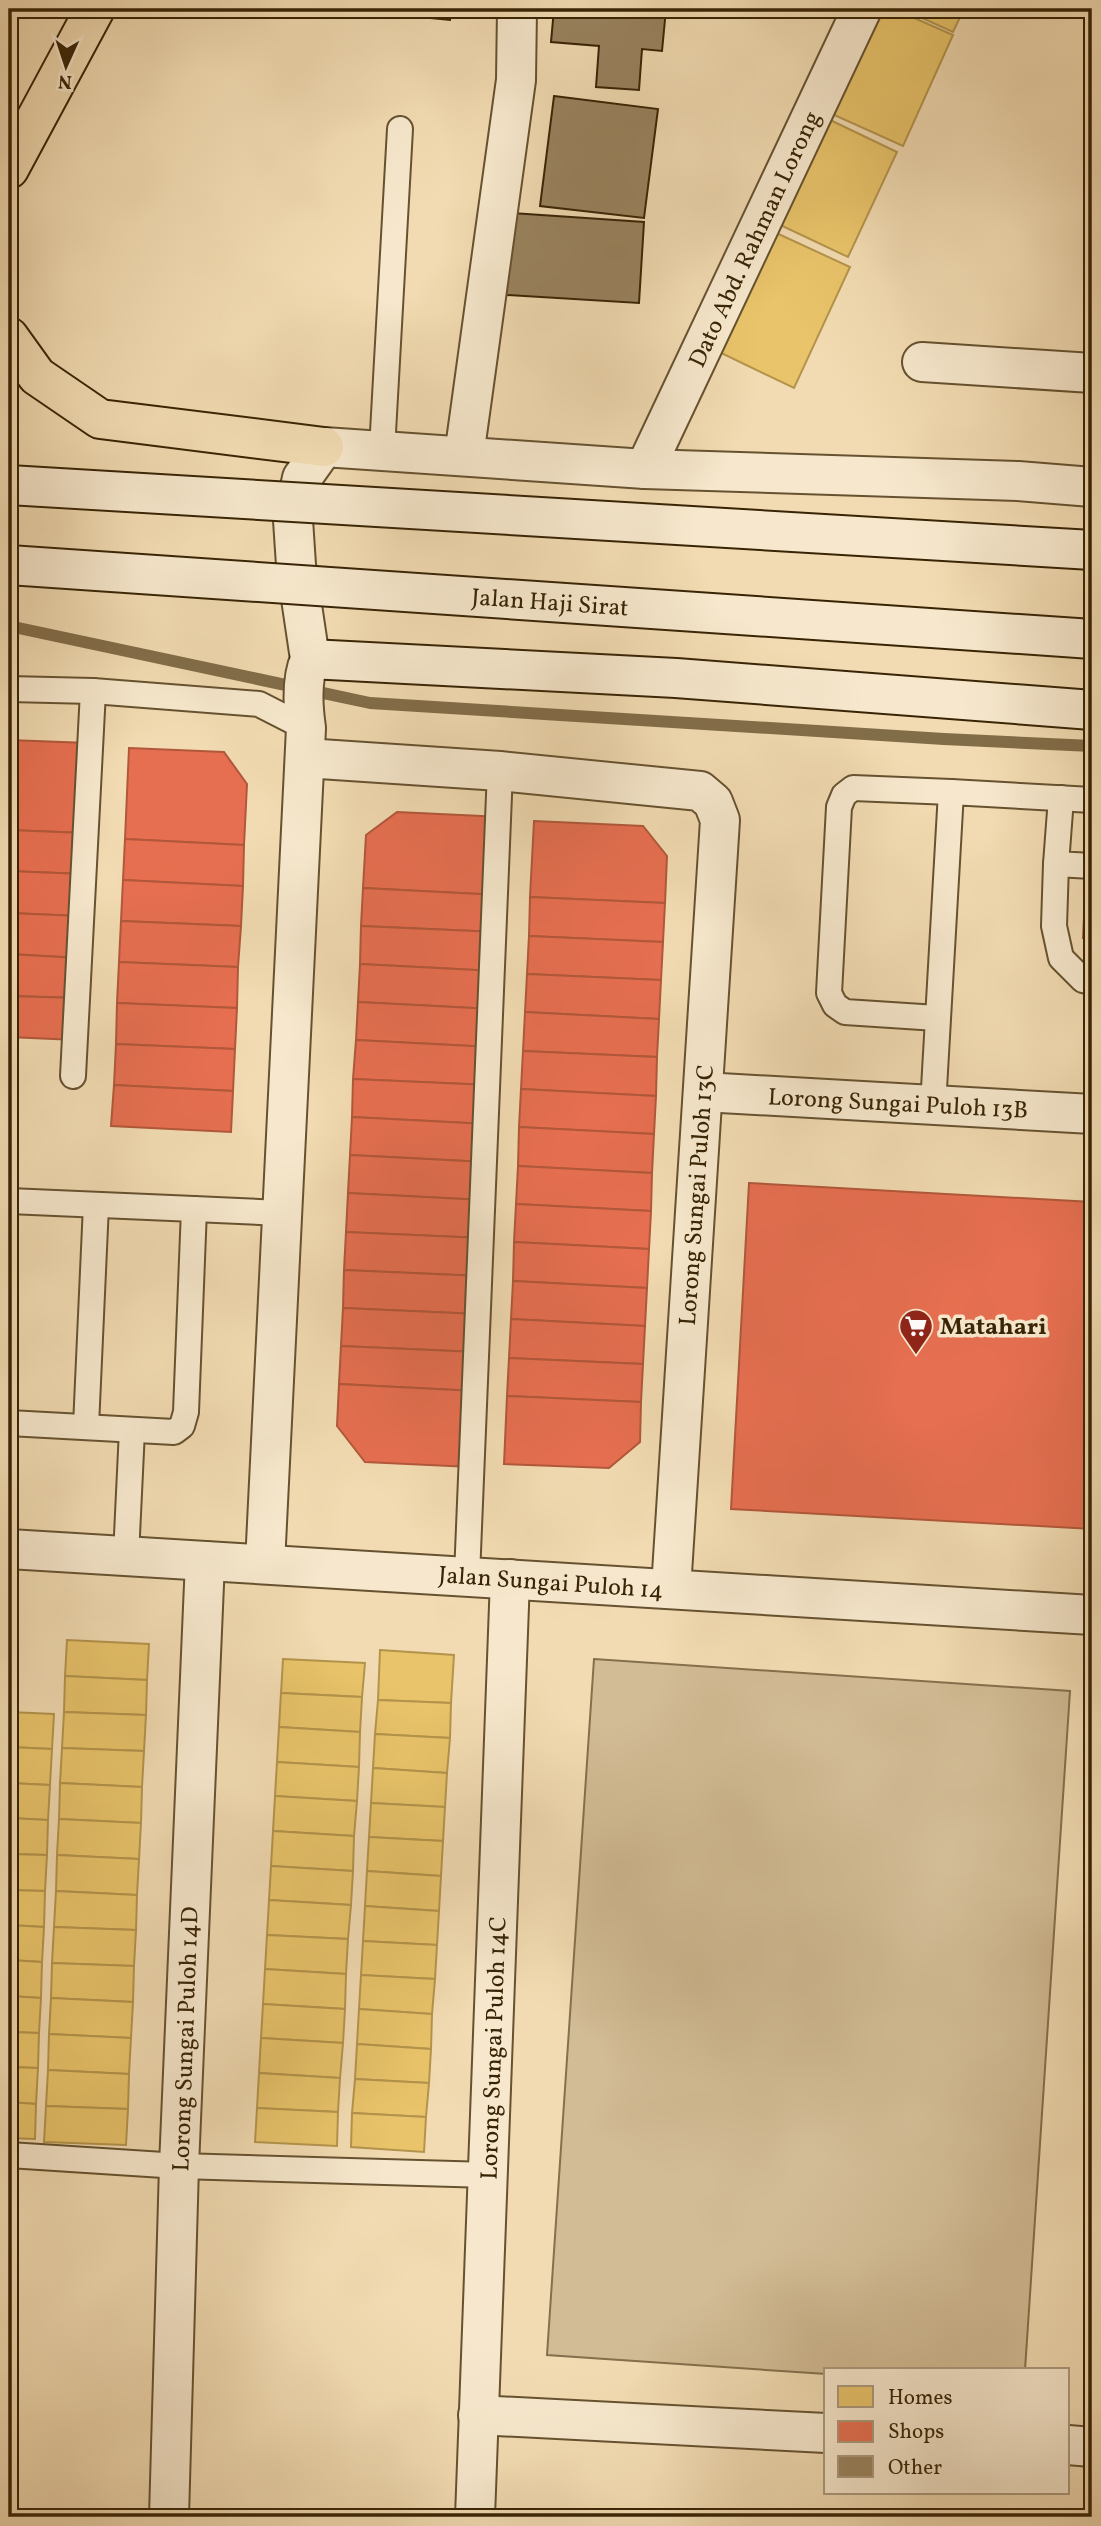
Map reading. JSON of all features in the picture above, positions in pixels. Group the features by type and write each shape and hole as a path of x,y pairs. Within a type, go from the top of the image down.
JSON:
{"highway":[{"path":"9,169 95,9"},
{"path":"9,337 37,376 100,419 324,447"}],"street":[{"path":"464,456 516,80 517,9"},
{"name":"Dato Abd. Rahman Lorong","path":"645,470 862,9"},
{"path":"922,362 1092,373"},
{"path":"264,1564 307,664 305,612 296,565 293,520 302,478 324,447 645,470 1018,481 1092,487"},
{"path":"9,485 1092,550"},
{"name":"Jalan Haji Sirat","path":"9,565 1092,639"},
{"path":"307,664 676,678 1092,710"},
{"path":"305,734 500,771"},
{"name":"Lorong Sungai Puloh 13C","path":"500,771 700,791 713,802 720,820 671,1589"},
{"name":"Lorong Sungai Puloh 13B","path":"703,1092 1092,1114"},
{"name":"Jalan Sungai Puloh 14","path":"9,1549 1092,1615"},
{"name":"Lorong Sungai Puloh 14D","path":"169,2517 179,2166 205,1561"},
{"name":"Lorong Sungai Puloh 14C","path":"475,2517 510,1579"},
{"path":"478,2415 824,2433"},
{"path":"1070,2445 1092,2447"}],"lane":[{"path":"382,450 400,129"},
{"path":"9,689 93,691 259,704 305,734"},
{"path":"73,1076 93,691"},
{"path":"467,1576 500,771"},
{"path":"937,1018 845,1012 835,1005 829,993 839,820 844,795 853,788 1092,800"},
{"path":"933,1106 951,792"},
{"path":"1061,798 1054,926 1061,958 1083,980 1092,982"},
{"path":"1056,864 1092,866"},
{"path":"9,1201 282,1213"},
{"path":"86,1426 96,1205"},
{"path":"9,1423 174,1432 182,1426 187,1412 194,1209"},
{"path":"126,1556 132,1430"},
{"path":"9,2155 179,2166 489,2175"}],"shaded area":[{"path":"594,1659 1070,1691 1025,2368 824,2368 824,2374 547,2355"}],"building: Homes":[{"path":"881,9 894,9 953,35 903,146 832,114"},
{"path":"902,9 964,9 953,32"},
{"path":"826,118 897,152 848,257 776,223"},
{"path":"772,231 850,267 794,388 715,350"},
{"path":"67,1640 149,1644 147,1680 65,1676"},
{"path":"380,1650 454,1655 451,1703 378,1700"},
{"path":"283,1659 365,1663 362,1697 281,1693"},
{"path":"65,1676 147,1680 146,1715 64,1712"},
{"path":"281,1693 362,1697 360,1732 279,1727"},
{"path":"378,1700 451,1703 450,1738 375,1734"},
{"path":"9,1712 54,1714 52,1749 9,1747"},
{"path":"64,1712 146,1715 144,1751 62,1748"},
{"path":"279,1727 360,1732 359,1767 277,1762"},
{"path":"375,1734 450,1738 447,1773 373,1768"},
{"path":"9,1747 52,1749 50,1785 9,1783"},
{"path":"62,1748 144,1751 142,1787 60,1783"},
{"path":"277,1762 359,1767 357,1801 275,1796"},
{"path":"373,1768 447,1773 445,1807 371,1803"},
{"path":"9,1783 50,1785 48,1820 9,1818"},
{"path":"60,1783 142,1787 141,1823 59,1819"},
{"path":"275,1796 357,1801 354,1836 273,1831"},
{"path":"371,1803 445,1807 443,1841 369,1837"},
{"path":"9,1818 48,1820 47,1855 9,1854"},
{"path":"59,1819 141,1823 139,1859 57,1855"},
{"path":"273,1831 354,1836 353,1871 271,1866"},
{"path":"369,1837 443,1841 441,1876 367,1871"},
{"path":"9,1854 47,1855 45,1891 9,1890"},
{"path":"57,1855 139,1859 137,1895 56,1891"},
{"path":"271,1866 353,1871 351,1905 269,1900"},
{"path":"367,1871 441,1876 439,1911 365,1906"},
{"path":"9,1890 45,1891 44,1927 9,1925"},
{"path":"56,1891 137,1895 136,1930 54,1927"},
{"path":"269,1900 351,1905 348,1939 267,1935"},
{"path":"365,1906 439,1911 437,1945 363,1941"},
{"path":"9,1925 44,1927 42,1962 9,1960"},
{"path":"54,1927 136,1930 134,1966 52,1963"},
{"path":"267,1935 348,1939 346,1974 265,1969"},
{"path":"363,1941 437,1945 435,1979 361,1975"},
{"path":"9,1960 42,1962 41,1998 9,1996"},
{"path":"52,1963 134,1966 133,2002 51,1998"},
{"path":"265,1969 346,1974 345,2009 263,2004"},
{"path":"361,1975 435,1979 432,2014 359,2009"},
{"path":"9,1996 41,1998 39,2033 9,2032"},
{"path":"51,1998 133,2002 131,2038 49,2034"},
{"path":"263,2004 345,2009 343,2043 261,2038"},
{"path":"359,2009 432,2014 431,2049 357,2044"},
{"path":"9,2032 39,2033 38,2068 9,2067"},
{"path":"49,2034 131,2038 129,2074 48,2070"},
{"path":"261,2038 343,2043 340,2078 259,2073"},
{"path":"357,2044 431,2049 429,2083 355,2079"},
{"path":"9,2067 38,2068 36,2104 9,2102"},
{"path":"48,2070 129,2074 128,2109 46,2106"},
{"path":"259,2073 340,2078 338,2112 257,2108"},
{"path":"355,2079 429,2083 426,2117 352,2113"},
{"path":"9,2102 36,2104 35,2139 9,2138"},
{"path":"46,2106 128,2109 126,2145 44,2142"},
{"path":"257,2108 338,2112 337,2146 255,2142"},
{"path":"352,2113 426,2117 424,2152 351,2147"}],"building: Shops":[{"path":"9,740 88,743 84,833 9,830"},
{"path":"129,748 224,752 247,784 244,845 125,839"},
{"path":"397,812 502,817 499,895 363,888 366,835"},
{"path":"534,821 643,826 667,856 665,903 530,897"},
{"path":"9,830 84,833 82,874 9,871"},
{"path":"1088,833 1092,833 1092,938 1083,938"},
{"path":"125,839 244,845 243,886 123,880"},
{"path":"9,871 82,874 80,916 9,913"},
{"path":"123,880 243,886 241,926 121,921"},
{"path":"363,888 499,895 497,932 361,926"},
{"path":"530,897 665,903 663,942 529,936"},
{"path":"9,913 80,916 78,958 9,954"},
{"path":"121,921 241,926 238,967 119,962"},
{"path":"361,926 497,932 495,971 360,964"},
{"path":"529,936 663,942 661,980 527,974"},
{"path":"9,954 78,958 77,998 9,996"},
{"path":"119,962 238,967 237,1008 117,1003"},
{"path":"360,964 495,971 493,1009 358,1002"},
{"path":"527,974 661,980 659,1019 525,1012"},
{"path":"9,996 77,998 75,1040 9,1037"},
{"path":"358,1002 493,1009 491,1047 356,1040"},
{"path":"117,1003 237,1008 235,1049 116,1044"},
{"path":"525,1012 659,1019 657,1057 523,1051"},
{"path":"356,1040 491,1047 489,1085 353,1079"},
{"path":"116,1044 235,1049 233,1091 114,1085"},
{"path":"523,1051 657,1057 656,1096 521,1089"},
{"path":"353,1079 489,1085 487,1124 352,1117"},
{"path":"114,1085 233,1091 231,1132 111,1126"},
{"path":"521,1089 656,1096 654,1134 519,1127"},
{"path":"352,1117 487,1124 485,1162 350,1155"},
{"path":"519,1127 654,1134 652,1173 518,1166"},
{"path":"350,1155 485,1162 483,1200 348,1193"},
{"path":"518,1166 652,1173 651,1211 516,1204"},
{"name":"Matahari","path":"749,1183 1092,1202 1092,1529 731,1509"},
{"path":"348,1193 483,1200 482,1238 346,1232"},
{"path":"516,1204 651,1211 649,1249 514,1242"},
{"path":"346,1232 482,1238 480,1276 344,1270"},
{"path":"514,1242 649,1249 647,1288 513,1281"},
{"path":"344,1270 480,1276 478,1314 343,1308"},
{"path":"513,1281 647,1288 645,1326 511,1319"},
{"path":"343,1308 478,1314 476,1352 341,1346"},
{"path":"511,1319 645,1326 643,1364 509,1358"},
{"path":"341,1346 476,1352 475,1391 339,1384"},
{"path":"509,1358 643,1364 641,1402 507,1396"},
{"path":"339,1384 475,1391 471,1467 365,1462 337,1426"},
{"path":"507,1396 641,1402 640,1442 609,1468 504,1464"}],"building: Other":[{"path":"338,9 451,9 450,20"},
{"path":"554,9 666,9 662,51 642,49 639,90 596,87 599,46 551,42"},
{"path":"554,96 658,109 644,218 540,206"},
{"path":"512,213 644,222 639,303 506,295"}],"waterway":[{"path":"9,626 370,703 1092,746"}],"place":[{"name":"Matahari","path":"916,1356"}]}
